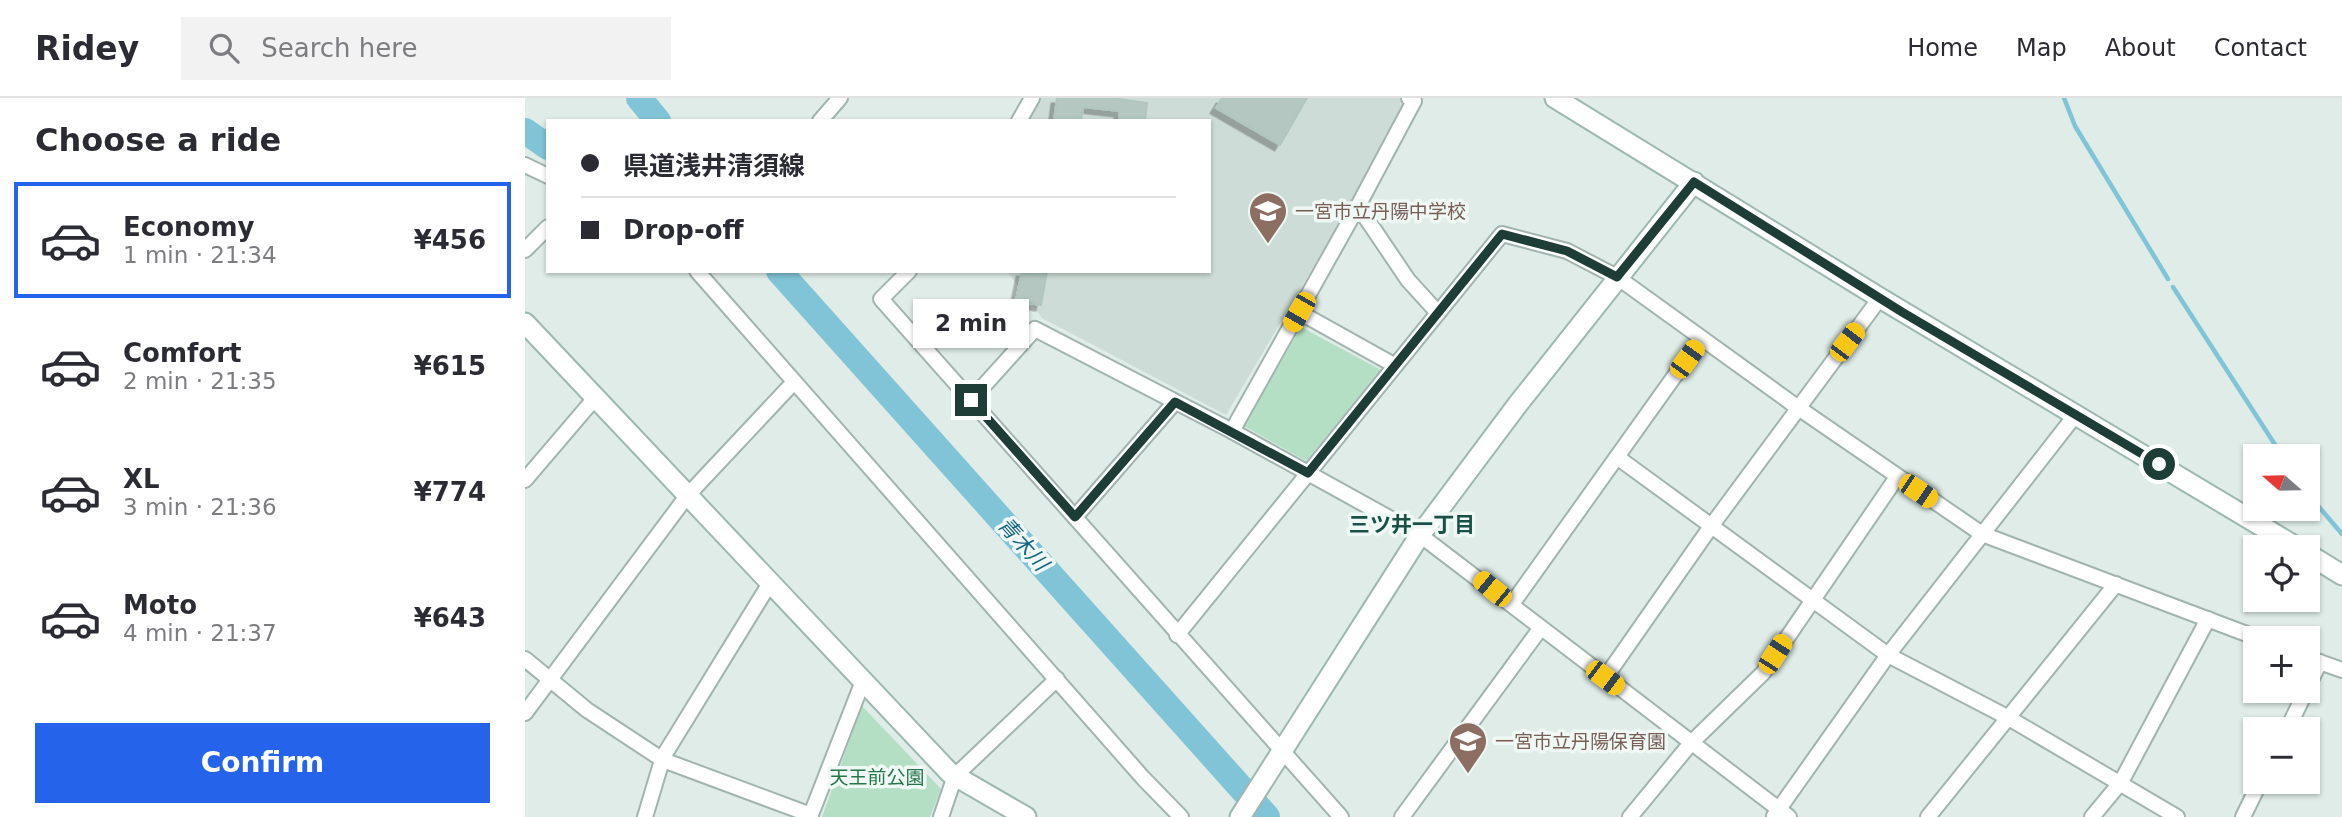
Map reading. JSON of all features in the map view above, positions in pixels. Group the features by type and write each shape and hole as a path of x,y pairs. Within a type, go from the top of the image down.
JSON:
{"street":[{"path":"822,119 840,98"},
{"path":"1020,119 1032,98"},
{"path":"1232,431 1414,101 1409,98"},
{"path":"1555,98 1880,298 2077,413 2277,535"},
{"path":"525,165 546,175"},
{"path":"1240,817 1420,535 1617,277 1694,182"},
{"path":"1358,206 1408,280 1437,313"},
{"path":"525,250 546,228"},
{"path":"1177,635 1502,234 1567,251 1617,277 1797,407 1982,534 2243,632"},
{"path":"699,273 1181,817"},
{"path":"907,273 881,299 1177,635 1277,759 1341,817"},
{"path":"1605,678 1712,524 1880,298"},
{"path":"1299,312 1394,365"},
{"path":"525,323 955,776 1026,817"},
{"path":"971,400 1035,328 1232,431 1420,535 1781,814 1888,655 2077,413"},
{"path":"1512,604 1702,339"},
{"path":"525,713 687,496 794,382"},
{"path":"526,475 595,398"},
{"path":"1075,517 1175,402"},
{"path":"1617,457 1888,655 2007,717 2177,817"},
{"path":"1630,817 1691,743 1763,673 1897,477"},
{"path":"2320,561 2342,575"},
{"path":"645,817 663,760 770,583"},
{"path":"1928,817 2116,584"},
{"path":"2092,817 2121,782 2208,619"},
{"path":"1402,817 1540,629"},
{"path":"525,659 625,737 663,760 811,816 863,681"},
{"path":"2320,662 2342,670"},
{"path":"941,817 955,776 1056,679"},
{"path":"2243,817 2254,794"}],"shaded area":[{"name":"一宮市立丹陽中学校","path":"1037,98 1413,98 1226,415 1042,318 1008,273 1211,273 1211,119 1024,119"}],"green space":[{"path":"1301,327 1381,370 1306,461 1244,426"},
{"name":"天王前公園","path":"862,706 941,789 930,817 822,817"}],"building":[{"path":"1057,98 1112,98 1147,103 1145,119 1119,119 1120,111 1083,107 1081,119 1054,119"},
{"path":"1222,98 1307,98 1280,145 1216,108"},
{"path":"1022,273 1047,273 1041,305 1016,301"}],"waterway":[{"name":"青木川","path":"639,98 656,119"},
{"path":"2064,98 2075,126 2168,279"},
{"path":"525,131 546,146"},
{"name":"青木川","path":"781,273 1267,817"},
{"path":"2173,287 2275,444"},
{"path":"2321,509 2342,534"}],"place":[{"name":"一宮市立丹陽中学校","path":"1268,245"},
{"name":"一宮市立丹陽保育園","path":"1468,775"}],"district":[{"name":"三ツ井一丁目","path":"1412,525"}],"route":[{"path":"971,400 1075,517 1175,402 1308,473 1502,234 1567,251 1617,277 1694,182 1902,312 2077,413 2159,464"}]}
